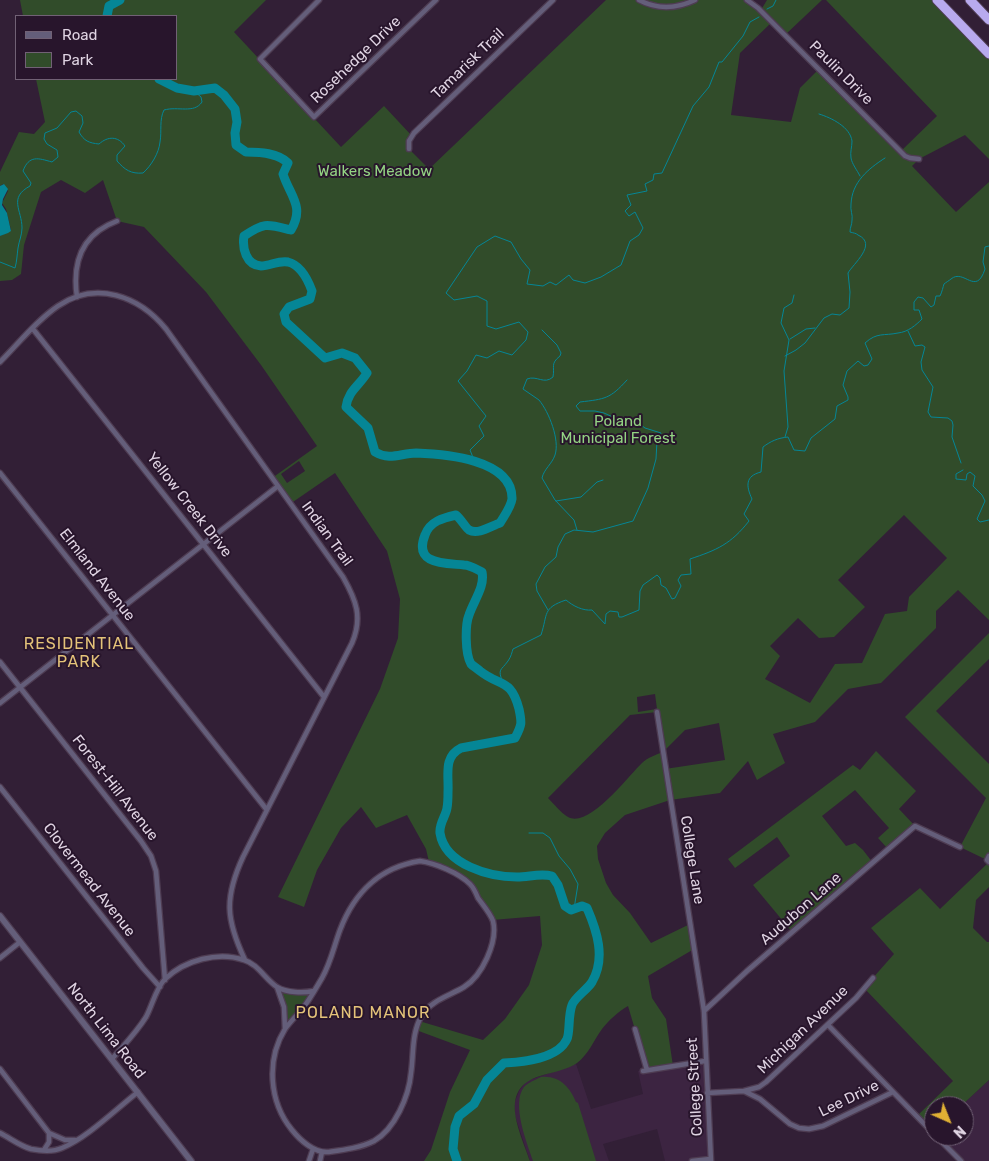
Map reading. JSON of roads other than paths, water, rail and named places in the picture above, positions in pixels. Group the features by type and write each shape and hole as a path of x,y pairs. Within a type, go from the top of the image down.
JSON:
{"highway":[{"path":"936,0 989,54"},
{"path":"970,0 989,20"}],"street":[{"name":"Rosehedge Drive","path":"319,0 260,59 314,117 436,0"},
{"name":"Tamarisk Trail","path":"409,149 409,141 414,133 553,0"},
{"path":"639,0 657,7 667,8 695,0"},
{"name":"Paulin Drive","path":"747,0 758,8 905,156 919,159"},
{"path":"77,297 75,272 82,251 103,227 117,221"},
{"name":"Indian Trail","path":"0,362 56,308 77,297 93,294 113,295 131,300 152,314 166,329 352,592 358,621 355,638 238,869 230,898 231,928 245,960"},
{"name":"Yellow Creek Drive","path":"33,329 324,697"},
{"name":"Elmland Avenue","path":"0,472 267,810"},
{"path":"0,703 278,486"},
{"name":"Forest-Hill Avenue","path":"0,662 151,856 156,871 164,980"},
{"name":"College Lane","path":"657,712 704,1012"},
{"name":"Clovermead Avenue","path":"0,787 137,961 160,987"},
{"name":"Audubon Lane","path":"704,1012 747,971 915,826 960,847"},
{"path":"429,862 470,883 492,920 494,930 492,945 477,975 466,985 432,1003 424,1012 414,1036 412,1072 409,1086 400,1110 388,1128 378,1138 355,1148 322,1152 313,1149 290,1129 274,1094 272,1076 275,1057 285,1029 314,991 330,962 343,923 356,901 374,880 397,867 411,863 429,862"},
{"name":"North Lima Road","path":"0,916 191,1161"},
{"path":"0,958 20,942"},
{"path":"112,1059 139,1028 164,980 191,963 209,957 245,960 265,974 277,987 284,1007 285,1029"},
{"name":"Michigan Avenue","path":"744,1092 759,1087 766,1082 856,998 873,978"},
{"path":"277,987 300,993 314,991"},
{"name":"College Street","path":"704,1012 710,1160"},
{"path":"828,1024 924,1124"},
{"path":"635,1029 645,1070 705,1061"},
{"path":"0,1069 49,1133 65,1140 76,1140"},
{"path":"0,1132 28,1148 44,1150 61,1148 76,1140 138,1092"},
{"path":"707,1093 744,1092"},
{"name":"Lee Drive","path":"744,1092 760,1099 790,1124 809,1129 824,1126 893,1092"},
{"path":"44,1150 49,1142 49,1133"},
{"path":"946,1146 961,1161"},
{"path":"309,1161 313,1149"},
{"path":"320,1161 322,1152"},
{"path":"692,1161 710,1160"}],"water":[{"path":"4,184 8,189 2,205 7,213 11,231 0,236 0,186"}],"waterway":[{"path":"107,15 109,6 120,0"},
{"path":"767,9 773,6 776,0"},
{"path":"474,460 470,450 484,436 479,426 486,416 458,381 467,371 476,355 487,358 499,351 512,355 526,340 528,332 519,322 496,329 487,326 487,301 477,296 454,300 446,293 477,247 495,236 511,242 530,270 527,284 543,286 550,282 556,285 569,275 573,280 585,283 601,277 621,265 630,241 639,235 643,228 635,212 629,216 625,211 631,205 627,195 647,191 645,184 653,180 654,174 662,173 693,106 709,87 719,62 722,62 743,36 750,22 759,17"},
{"path":"161,80 177,88 194,91 215,88 224,95 235,109 237,122 235,133 236,145 246,152 274,155 288,163 283,174 295,201 297,214 295,222 291,230 266,225 244,236 246,255 252,263 261,266 288,262 296,266 306,278 312,291 310,299 289,307 284,314 286,322 325,358 342,353 355,358 367,373 351,393 346,407 368,428 375,452 386,456 416,453 443,455 475,461 501,475 509,486 512,499 500,523 480,531 473,531 467,529 456,515 446,517 430,526 422,545 423,552 433,560 440,563 468,566 482,572 481,588 469,615 467,625 466,640 469,659 471,664 480,671 504,684 512,692 516,699 521,721 515,738 461,748 452,756 448,767 447,806 440,833 450,853 459,861 482,872 521,877 552,876 558,885 565,906 571,910 582,906 587,908 597,935 599,964 592,982 572,1005 568,1036 562,1046 556,1051 539,1058 504,1063 487,1080 474,1104 459,1116 455,1127 453,1149 457,1161"},
{"path":"0,262 15,268 22,233 18,200 19,195 31,183 23,171 25,166 34,159 52,162 58,157 57,150 47,144 44,139 45,133 57,128 71,112 76,111 82,116 83,123 79,132 83,138 99,144 109,138 119,140 125,146 117,155 117,161 128,171 143,173 152,163 158,150 164,110 190,109 199,106 202,102 201,97 194,91"},
{"path":"819,114 835,121 848,131 852,141 851,154 853,165 860,176"},
{"path":"785,356 805,343 824,318 832,314 840,315 849,308 848,273 862,254 866,243 864,239 850,232 852,196 862,177 885,158"},
{"path":"503,683 500,675 501,670 513,649 541,635 549,609 558,603 566,600 578,608 592,610 605,624 606,614 610,611 618,612 619,617 622,617 639,610 640,591 643,585 657,575 660,578 661,585 666,588 672,599 675,598 681,586 678,580 681,575 691,574 690,559 730,541 749,521 744,514 752,499 748,482 752,476 761,472 763,447 775,440 788,437 794,450 805,451 811,438 835,419 837,406 848,400 843,385 847,371 858,361 864,366 868,365 872,359 865,343 877,336 905,331 917,324 922,319 919,310 914,310 914,302 918,297 923,298 931,307 934,305 936,296 940,296 944,284 951,279 961,277 974,282 978,281 985,269 983,262 985,247 989,246"},
{"path":"785,437 788,427 784,371 789,340 781,323 784,308 792,303 794,295"},
{"path":"790,339 806,329 815,328"},
{"path":"542,330 557,345 561,353 554,363 553,377 547,380 527,379 523,389 539,400 550,419 555,434 556,449 554,458 542,478 555,500 574,520 577,530"},
{"path":"908,331 915,346 922,345 925,347 921,362 922,370 933,387 928,412 931,417 948,418 952,421 952,437 961,463"},
{"path":"548,610 537,591 536,584 545,567 556,557 558,547 565,534 574,530 593,532 633,521 648,488 656,459 657,441 661,433 645,428 637,422 615,418 604,413 580,411 576,406 580,402 596,400 611,395 627,380"},
{"path":"963,470 956,474 956,479 966,480 967,474 970,472 975,476 973,486 985,501 977,519 980,522 989,520"},
{"path":"556,501 581,497 597,482 603,480"},
{"path":"529,833 543,833 550,838 559,856 570,869 578,884 574,909"}],"district":[{"name":"RESIDENTIAL PARK","path":"79,653"},
{"name":"POLAND MANOR","path":"363,1013"}],"park label":[{"name":"Walkers Meadow","path":"375,172"},
{"name":"Poland Municipal Forest","path":"618,430"}]}
